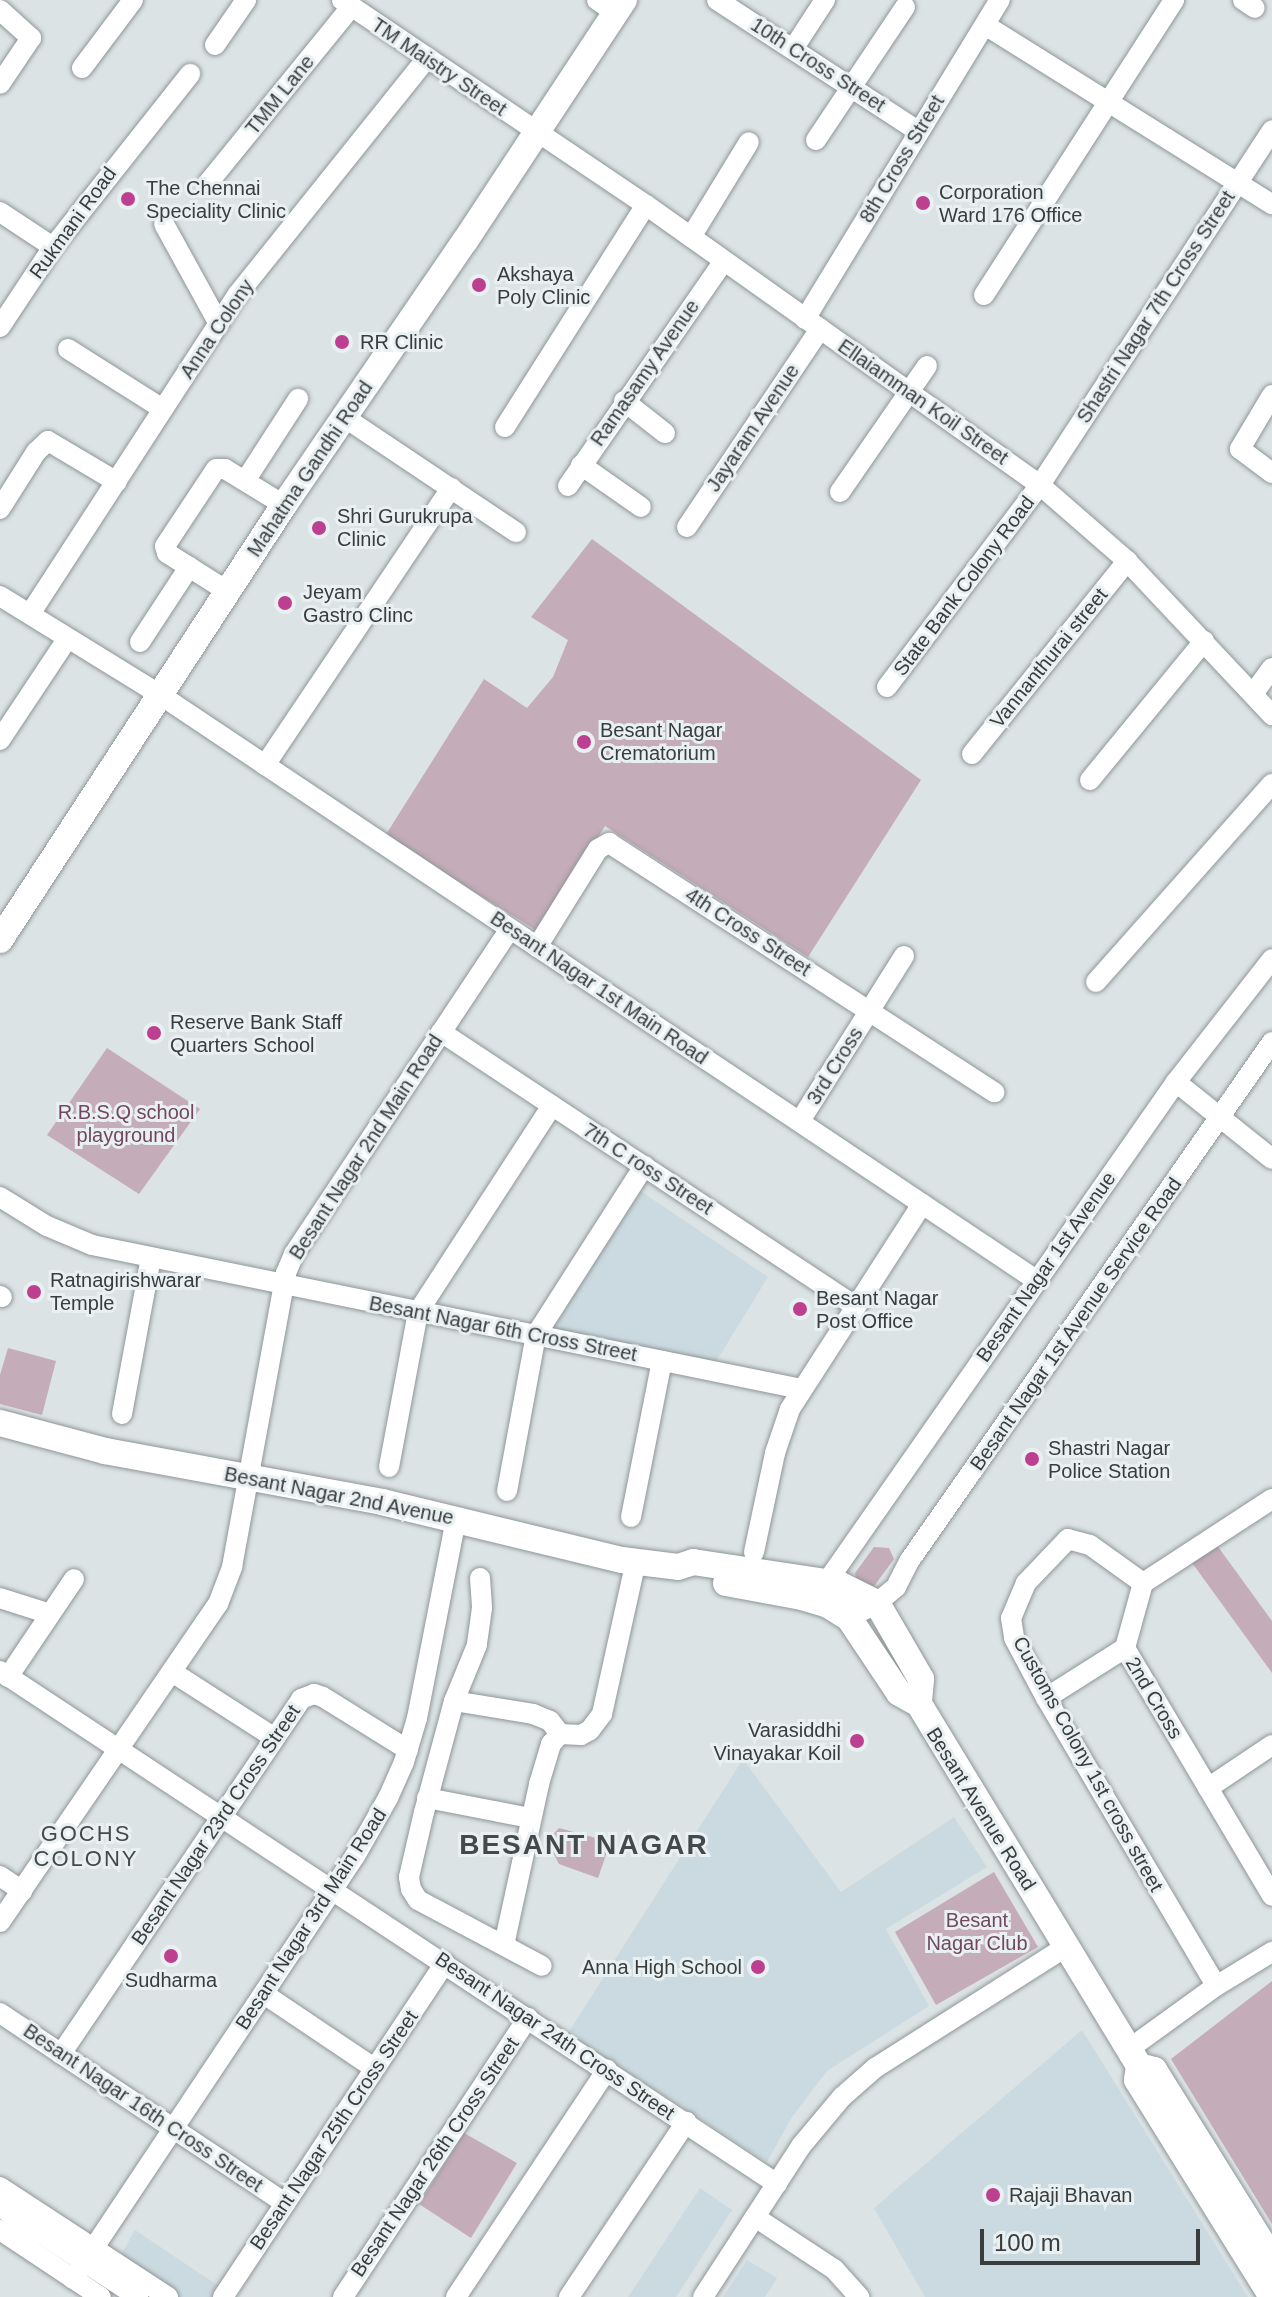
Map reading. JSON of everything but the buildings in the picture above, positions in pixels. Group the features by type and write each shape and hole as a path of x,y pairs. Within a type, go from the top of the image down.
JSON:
{"main road":[{"name":"Mahatma Gandhi Road","path":"0,940 284,505 537,132 612,4"},
{"name":"Besant Nagar 2nd Avenue","path":"0,1423 105,1451 456,1519 634,1571 678,1567 693,1562 814,1593"},
{"path":"814,1593 877,1603 921,1679 919,1704"},
{"path":"814,1593 849,1618"},
{"name":"Besant Avenue Road","path":"849,1618 899,1693 919,1704 1134,2058 1137,2080 1272,2297"},
{"path":"1134,2058 1154,2070 1272,2259"}],"street":[{"path":"82,68 133,0"},
{"path":"215,45 246,0"},
{"name":"10th Cross Street","path":"717,0 918,131"},
{"path":"793,49 825,0"},
{"name":"8th Cross Street","path":"813,324 918,131 1000,0"},
{"path":"984,295 1174,0"},
{"name":"TM Maistry Street","path":"346,4 537,132"},
{"name":"TMM Lane","path":"208,183 346,4"},
{"path":"816,140 905,7"},
{"path":"0,10 31,38 0,84"},
{"path":"985,25 1111,100 1272,204"},
{"name":"Anna Colony","path":"30,614 238,294 426,59"},
{"name":"Rukmani Road","path":"0,327 53,247 190,74"},
{"name":"Shastri Nagar 7th Cross Street","path":"1040,485 1272,130"},
{"name":"Ellaiamman Koil Street","path":"537,132 646,205 1040,485 1127,561 1272,715"},
{"path":"691,237 749,142"},
{"path":"505,427 646,205"},
{"path":"0,212 53,247"},
{"path":"164,224 219,324"},
{"name":"Ramasamy Avenue","path":"568,486 723,262"},
{"name":"Jayaram Avenue","path":"687,527 813,324"},
{"path":"68,349 163,409"},
{"path":"840,492 927,366"},
{"path":"1272,395 1240,449 1272,473"},
{"path":"245,481 298,399"},
{"path":"624,401 665,433"},
{"path":"344,417 516,532"},
{"path":"0,509 36,452 48,441 117,482"},
{"path":"581,465 641,507"},
{"path":"227,591 167,553 165,547 197,496 216,469 225,469 284,505"},
{"name":"State Bank Colony Road","path":"887,687 1040,485"},
{"path":"265,765 451,488"},
{"name":"Vannanthurai street","path":"972,754 1127,561"},
{"path":"140,642 189,567"},
{"name":"Besant Nagar 1st Main Road","path":"0,596 162,696 1036,1280"},
{"path":"0,740 67,639"},
{"path":"1090,780 1204,641"},
{"path":"1253,694 1272,668"},
{"path":"1096,982 1272,784"},
{"name":"4th Cross Street","path":"537,947 598,849 609,843 994,1092"},
{"name":"Besant Nagar 2nd Main Road","path":"0,1922 172,1672 226,1587 250,1478 284,1286 302,1241 510,929"},
{"name":"3rd Cross","path":"800,1121 904,956"},
{"name":"Besant Nagar 1st Avenue","path":"814,1593 1176,1082 1272,959"},
{"name":"7th C ross Street","path":"441,1032 855,1306"},
{"name":"Besant Nagar 1st Avenue Service Road","path":"877,1603 896,1587 910,1560 1272,1042"},
{"path":"1176,1082 1272,1159"},
{"path":"389,1467 418,1312 552,1106"},
{"path":"507,1491 536,1335 644,1166"},
{"name":"Besant Nagar 6th Cross Street","path":"2,1202 66,1236 151,1258 801,1389"},
{"path":"754,1552 775,1453 801,1389 922,1204"},
{"path":"122,1414 151,1258"},
{"path":"631,1517 662,1361"},
{"path":"1143,1583 1272,1499"},
{"name":"Besant Nagar 3rd Main Road","path":"84,2263 334,1889 383,1808 408,1750 456,1519"},
{"name":"Customs Colony 1st cross street","path":"1143,1583 1090,1545 1068,1539 1026,1583 1011,1618 1014,1638 1046,1698 1216,1986"},
{"path":"454,1701 533,1714 550,1721 560,1734 581,1735 590,1730 602,1714 634,1571"},
{"path":"480,1578 482,1608 477,1645 454,1701 409,1877 411,1889 418,1900 542,1966"},
{"path":"4,1674 74,1579"},
{"name":"2nd Cross","path":"1143,1583 1125,1648 1272,1896"},
{"path":"0,1598 50,1614"},
{"path":"849,1618 877,1603"},
{"path":"1046,1698 1125,1648"},
{"path":"172,1672 275,1738"},
{"name":"Besant Nagar 24th Cross Street","path":"4,1674 777,2184"},
{"name":"Besant Nagar 23rd Cross Street","path":"61,2054 301,1699 314,1694 408,1750"},
{"path":"504,1945 530,1818 551,1744 560,1734"},
{"path":"1208,1788 1272,1745"},
{"path":"427,1798 530,1818"},
{"path":"0,1876 22,1891"},
{"path":"703,2297 821,2119 875,2068 1066,1947"},
{"path":"1134,2058 1216,1986 1272,1952"},
{"name":"Besant Nagar 25th Cross Street","path":"223,2297 445,1963"},
{"path":"264,1994 374,2068"},
{"name":"Besant Nagar 16th Cross Street","path":"0,2013 285,2203"},
{"name":"Besant Nagar 26th Cross Street","path":"343,2297 528,2018"},
{"path":"456,2297 607,2070"},
{"path":"569,2297 686,2122"},
{"path":"0,2187 84,2263 101,2297"},
{"path":"0,2207 138,2297"},
{"path":"755,2217 841,2288 859,2297"},
{"path":"0,2230 168,2297"}],"shaded area":[{"path":"639,1190 768,1277 714,1365 547,1339"},
{"name":"Anna High School","path":"743,1759 841,1892 954,1817 987,1867 886,1929 929,2006 827,2071 792,2117 767,2162 568,2033"},
{"path":"1082,2030 1248,2297 925,2297 874,2208"},
{"path":"700,2188 732,2210 676,2297 628,2297"},
{"path":"135,2230 235,2297 172,2297 118,2260"},
{"path":"747,2260 777,2278 765,2297 723,2297"}],"green space":[{"path":"592,539 921,780 808,957 605,826 539,932 385,836 484,679 527,708 553,677 568,640 531,617"},
{"name":"R.B.S.Q school playground","path":"107,1048 200,1109 139,1194 47,1135"},
{"path":"8,1348 56,1361 42,1415 0,1404 0,1375"},
{"path":"1216,1544 1272,1621 1272,1673 1190,1560"},
{"path":"874,1547 889,1548 894,1559 872,1589 858,1586 855,1573"},
{"path":"559,1828 596,1838 608,1849 598,1878 559,1864 547,1841"},
{"name":"Besant Nagar Club","path":"994,1872 1038,1947 936,2005 895,1932"},
{"path":"1272,1981 1272,2224 1171,2059"},
{"path":"464,2133 517,2163 471,2238 419,2204"}],"place":[{"name":"The Chennai Speciality Clinic","path":"128,199"},
{"name":"Corporation Ward 176 Office","path":"923,203"},
{"name":"Akshaya Poly Clinic","path":"479,285"},
{"name":"RR Clinic","path":"342,342"},
{"name":"Shri Gurukrupa Clinic","path":"319,528"},
{"name":"Jeyam Gastro Clinc","path":"285,603"},
{"name":"Besant Nagar Crematorium","path":"584,742"},
{"name":"Reserve Bank Staff Quarters School","path":"154,1033"},
{"name":"Ratnagirishwarar Temple","path":"34,1292"},
{"name":"Besant Nagar Post Office","path":"800,1309"},
{"name":"Shastri Nagar Police Station","path":"1032,1459"},
{"name":"Varasiddhi Vinayakar Koil","path":"857,1741"},
{"name":"Sudharma","path":"171,1956"},
{"name":"Anna High School","path":"758,1967"},
{"name":"Rajaji Bhavan","path":"993,2195"}],"district":[{"name":"BESANT NAGAR","path":"584,1845"},
{"name":"GOCHS COLONY","path":"86,1846"}]}
